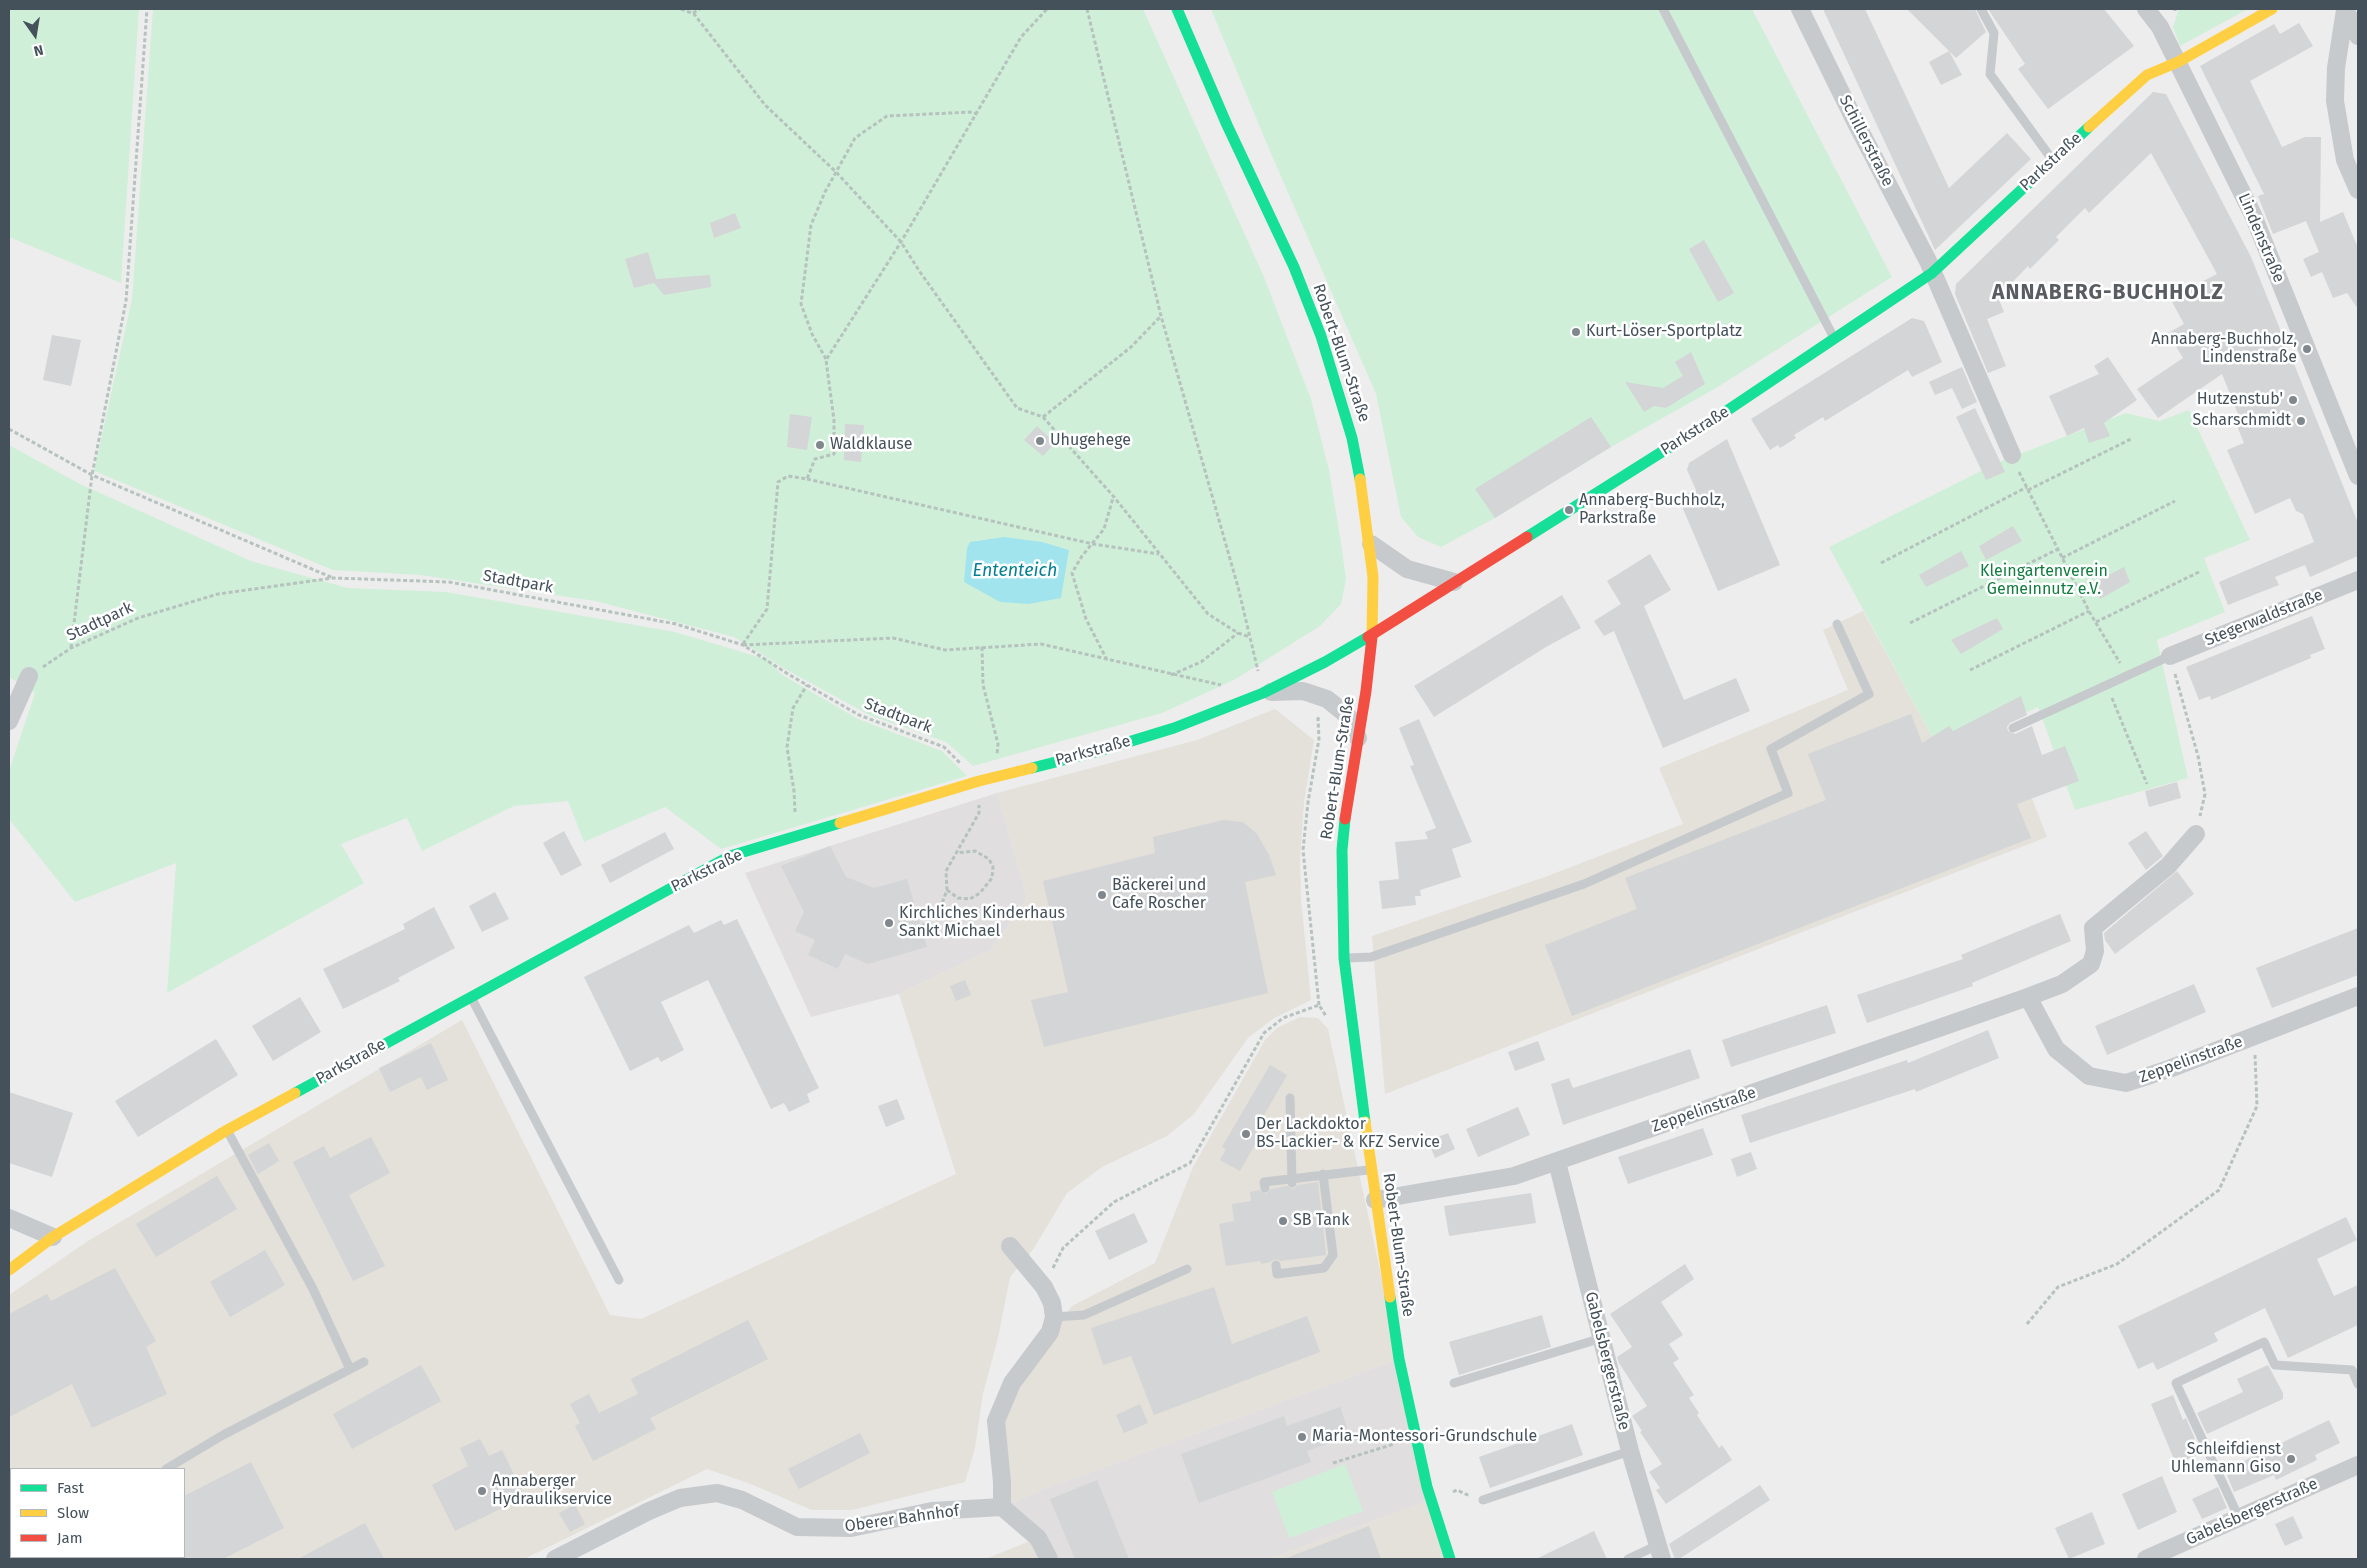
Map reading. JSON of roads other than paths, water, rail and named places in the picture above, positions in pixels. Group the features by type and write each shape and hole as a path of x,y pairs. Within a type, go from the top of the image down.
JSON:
{"street":[{"name":"Robert-Blum-Straße","path":"1177,9 1227,125 1294,267 1321,336 1352,438 1371,544 1372,634 1342,850 1344,958 1375,1200 1406,1400 1431,1500 1450,1559"},
{"name":"Schillerstraße","path":"1800,9 1932,274"},
{"name":"Lindenstraße","path":"2146,9 2160,27 2253,215 2358,476"},
{"name":"Parkstraße","path":"9,1270 53,1237 227,1130 730,856 978,781 1099,751 1174,728 1264,693 1325,662 1722,414 1932,274 2052,159 2147,75 2178,62 2272,9"},
{"path":"2345,9 2358,36"},
{"path":"2345,9 2336,68 2335,101 2345,160 2358,190"},
{"path":"1932,274 2012,455"},
{"path":"1371,544 1407,569 1454,582"},
{"name":"Stegerwaldstraße","path":"2170,656 2358,580"},
{"path":"9,721 29,676"},
{"path":"1264,693 1303,691 1327,699 1348,716 1358,738"},
{"name":"Zeppelinstraße","path":"1375,1200 1514,1176 2062,984 2091,964 2095,951 2093,928 2168,866 2196,834"},
{"name":"Zeppelinstraße","path":"2028,997 2056,1049 2089,1076 2126,1083 2255,1037 2358,996"},
{"name":"Gabelsbergerstraße","path":"1557,1162 1630,1451 1660,1552"},
{"path":"9,1218 53,1237"},
{"path":"1010,1246 1044,1287 1052,1303 1054,1317 1050,1332 1012,1383 996,1421 1002,1482 1002,1508 1038,1538 1049,1559"},
{"name":"Gabelsbergerstraße","path":"2146,1559 2358,1465"},
{"name":"Oberer Bahnhof","path":"555,1559 649,1511 680,1498 717,1493 742,1500 798,1527 851,1528 932,1512 1002,1508"}],"lane":[{"path":"1663,9 1835,338"},
{"path":"1981,9 1994,34 1990,74 2052,159"},
{"path":"1344,958 1371,957 1584,884 1788,793 1771,749 1869,694 1837,624"},
{"path":"2013,728 2128,677 2170,656"},
{"path":"471,996 619,1280"},
{"path":"1290,1098 1292,1181"},
{"path":"227,1130 313,1289 350,1369"},
{"path":"1265,1188 1264,1182 1292,1181 1323,1174 1371,1169"},
{"path":"1276,1265 1277,1274 1304,1266 1324,1268 1333,1255 1323,1174"},
{"path":"1054,1317 1084,1315 1187,1269"},
{"path":"1454,1384 1602,1338"},
{"path":"2239,1518 2176,1383 2264,1342 2275,1365 2352,1370 2358,1384"},
{"path":"168,1468 223,1435 364,1362"},
{"path":"1483,1500 1630,1451"},
{"path":"1628,1559 1660,1552"}],"water":[{"name":"Ententeich","path":"1004,537 1042,542 1069,550 1061,598 1029,604 1000,602 964,582 967,548 970,542"}],"place":[{"name":"Kurt-Löser-Sportplatz","path":"1576,332"},
{"name":"Annaberg-Buchholz, Lindenstraße","path":"2307,349"},
{"name":"Hutzenstub'","path":"2293,400"},
{"name":"Scharschmidt","path":"2301,421"},
{"name":"Uhugehege","path":"1040,441"},
{"name":"Waldklause","path":"820,445"},
{"name":"Annaberg-Buchholz, Parkstraße","path":"1569,510"},
{"name":"Bäckerei und Cafe Roscher","path":"1102,895"},
{"name":"Kirchliches Kinderhaus Sankt Michael","path":"889,923"},
{"name":"Der Lackdoktor BS-Lackier- & KFZ Service","path":"1246,1134"},
{"name":"SB Tank","path":"1283,1221"},
{"name":"Maria-Montessori-Grundschule","path":"1302,1437"},
{"name":"Schleifdienst Uhlemann Giso","path":"2291,1459"},
{"name":"Annaberger Hydraulikservice","path":"482,1491"}],"district":[{"name":"ANNABERG-BUCHHOLZ","path":"2108,293"}],"park label":[{"name":"Kleingartenverein Gemeinnutz e.V.","path":"2044,581"}]}
